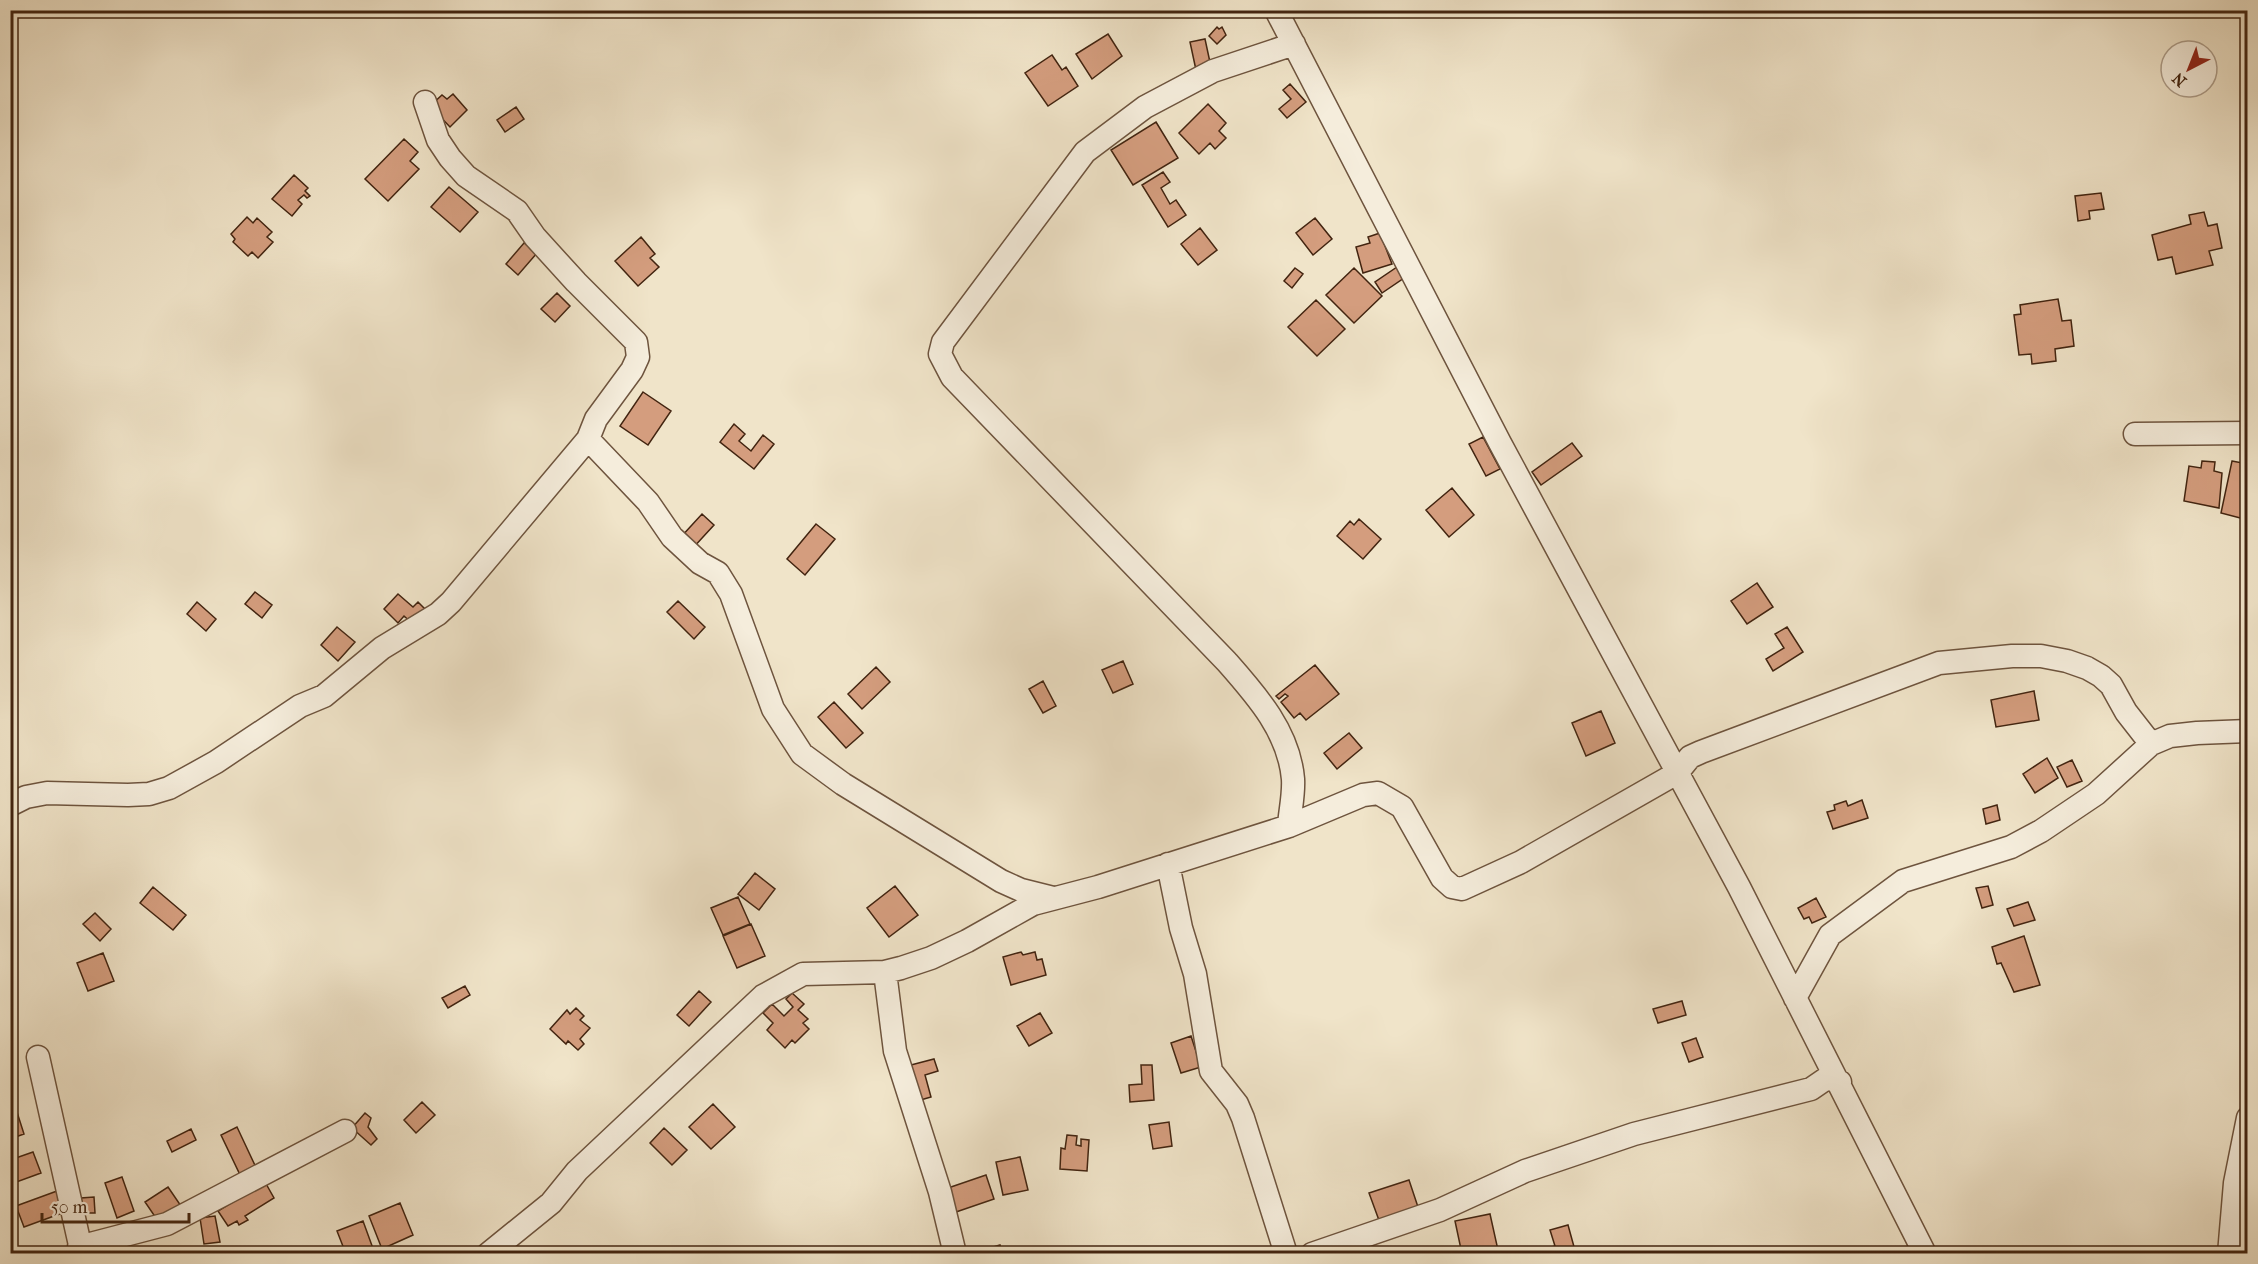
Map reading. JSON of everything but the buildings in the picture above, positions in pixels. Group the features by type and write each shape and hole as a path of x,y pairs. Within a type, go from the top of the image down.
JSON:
{"street":[{"path":"1276,10 1500,443 1595,615 1739,887 1840,1082 1925,1254"},
{"path":"1289,826 1293,780 1290,763 1275,722 1258,699 1227,662 952,377 940,354 943,342 955,324 1085,152 1145,107 1213,71 1294,44"},
{"path":"10,806 26,797 47,793 128,795 149,794 169,788 216,762 300,706 324,696 382,648 438,614 451,602 588,439 596,419 635,364 638,357 636,342 535,237 517,211 466,176 450,158 438,140 425,102"},
{"path":"2135,434 2247,433"},
{"path":"588,439 648,502 672,537 700,563 718,573 731,594 773,709 802,754 843,784 1001,880 1021,890 1054,898"},
{"path":"488,1254 550,1203 577,1172 763,996 803,974 885,972 931,958 1024,908 1289,826 1363,795 1378,793 1402,807 1442,878 1452,887 1462,890 1521,862 1677,773 1690,757 1939,663 2012,656 2041,656 2087,668 2111,685 2127,712 2151,744"},
{"path":"1795,998 1830,935 1903,881 2011,847 2041,831 2096,794 2151,744 2179,735 2247,731"},
{"path":"1168,864 1181,928 1195,974 1211,1071 1237,1104 1243,1118 1286,1254"},
{"path":"885,972 895,1051 940,1192 955,1254"},
{"path":"38,1057 80,1250 167,1224 345,1131"},
{"path":"1312,1254 1440,1210 1525,1171 1634,1134 1811,1089 1827,1078 1840,1082"},
{"path":"2229,1254 2235,1183 2247,1118"}]}
